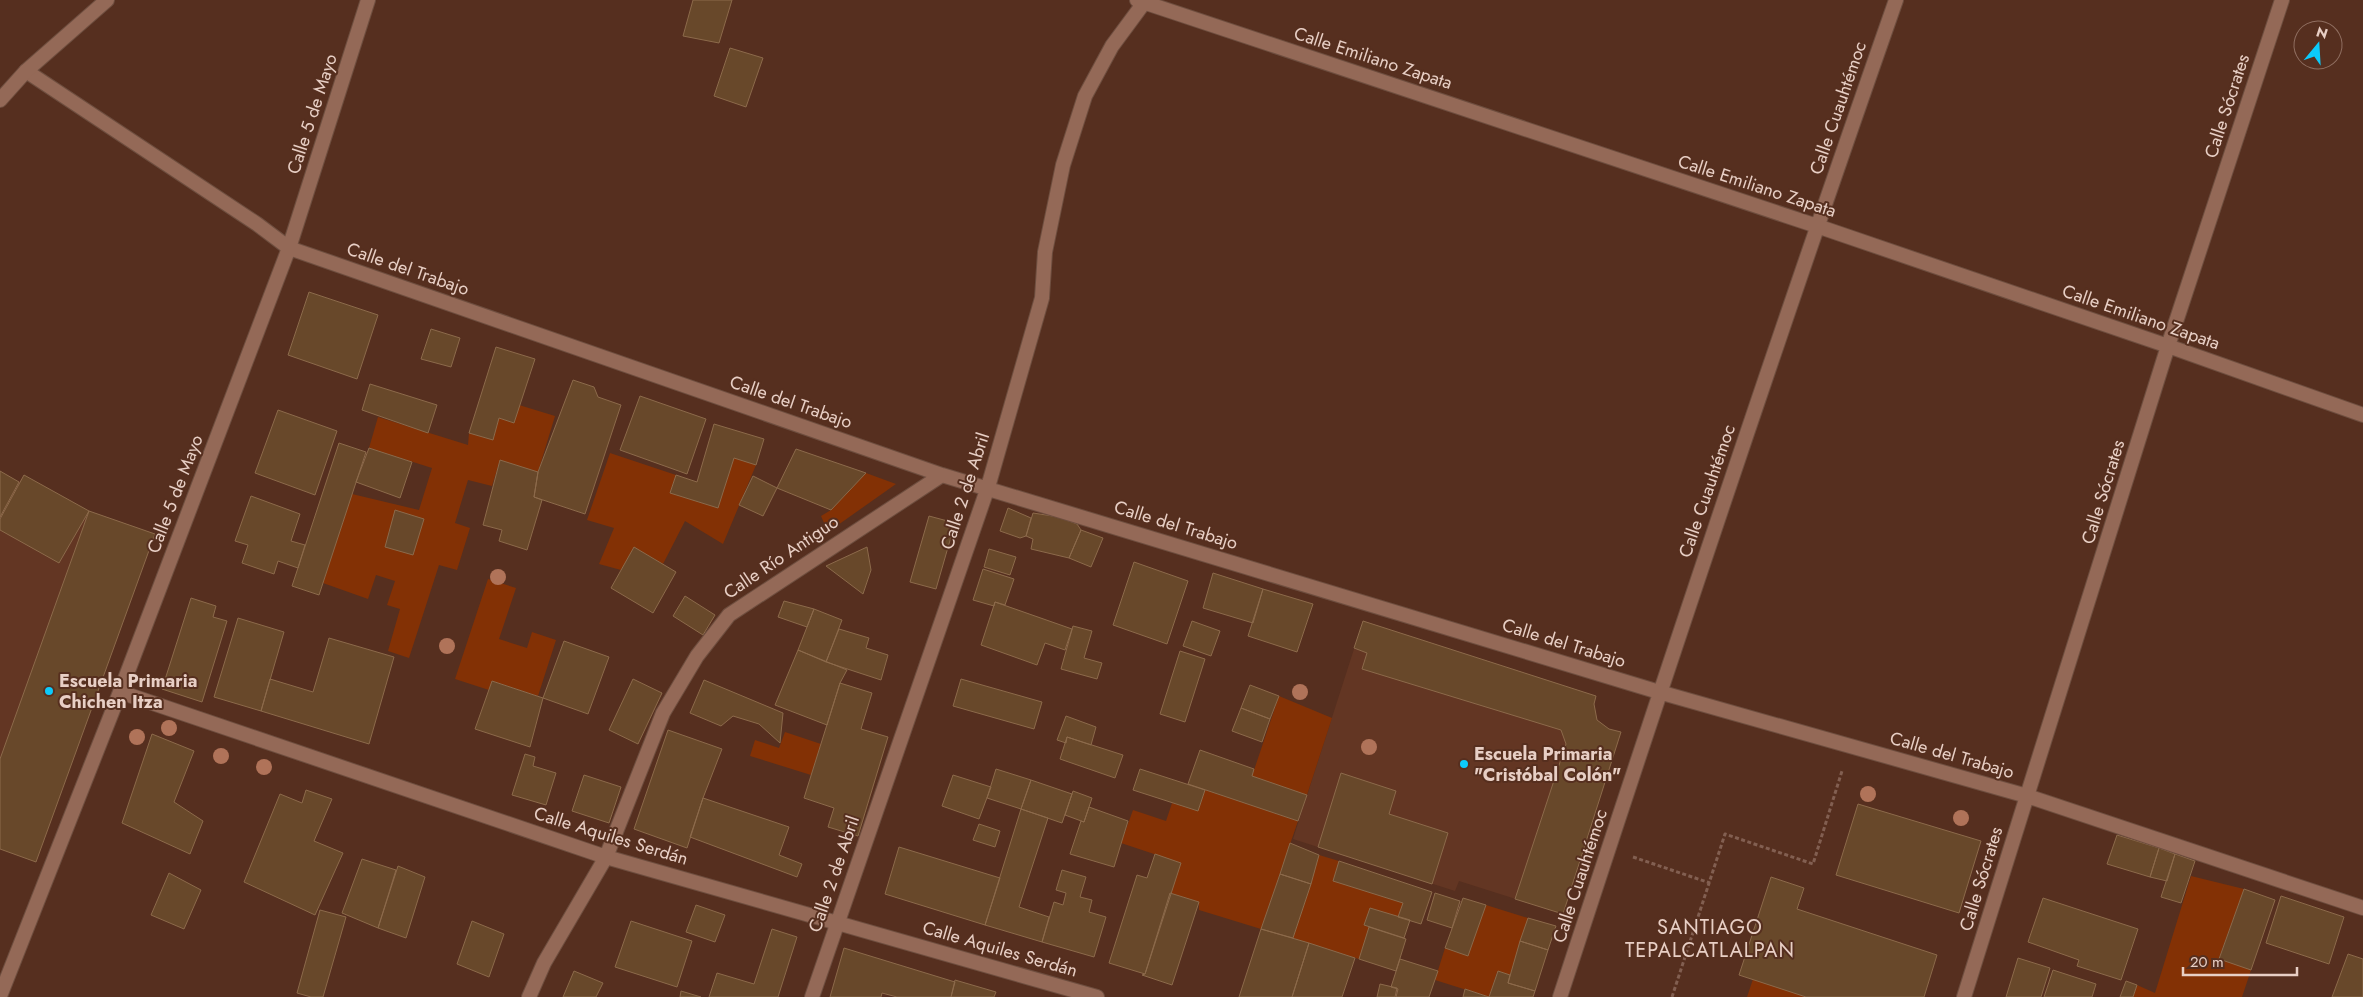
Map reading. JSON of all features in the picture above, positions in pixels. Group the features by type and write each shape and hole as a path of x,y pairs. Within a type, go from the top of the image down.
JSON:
{"street":[{"path":"0,100 26,70 108,0"},
{"name":"Calle 5 de Mayo","path":"0,996 120,692 289,248 368,0"},
{"name":"Calle Cuauhtémoc","path":"1560,997 1659,692 1817,226 1896,0"},
{"name":"Calle Sócrates","path":"1964,997 2168,346 2282,0"},
{"name":"Calle Emiliano Zapata","path":"1143,1 1817,226 2363,415"},
{"name":"Calle 2 de Abril","path":"812,997 988,487 1042,298 1045,252 1063,165 1085,96 1112,46 1143,1"},
{"name":"Calle del Trabajo","path":"26,70 257,224 289,248 942,475 988,487 1659,692 2027,796 2363,908"},
{"name":"Calle Río Antiguo","path":"529,997 544,963 606,857 663,713 698,656 729,614 942,475"},
{"name":"Calle Aquiles Serdán","path":"120,692 606,857 1097,997"}],"path":[{"path":"1672,997 1725,834 1813,864 1843,767"},
{"path":"1609,849 1710,883"}],"shaded area":[{"path":"519,405 555,416 538,472 500,460 492,486 468,480 455,523 470,528 457,570 439,565 409,658 388,651 400,609 387,605 395,581 376,575 368,599 323,583 352,494 419,510 432,468 369,448 378,417 468,445 469,433 493,440 499,418 514,422"},
{"path":"610,453 676,475 670,493 718,508 734,458 756,465 723,544 685,521 663,564 635,548 621,570 599,564 614,528 587,520"},
{"name":"Escuela Primaria Chichen Itza","path":"0,471 19,482 24,475 89,511 155,534 36,862 0,849"},
{"path":"866,473 896,484 828,532 821,516 831,510"},
{"path":"488,579 516,588 499,639 527,648 532,632 556,640 538,696 492,681 489,690 455,679"},
{"name":"Escuela Primaria \"Cristóbal Colón\"","path":"1363,621 1596,696 1594,704 1597,720 1609,729 1621,732 1563,914 1459,881 1455,891 1293,839"},
{"path":"1279,696 1332,718 1307,795 1252,776"},
{"path":"785,732 821,744 811,775 750,756 755,740 779,748"},
{"path":"1205,790 1298,821 1261,929 1199,910 1199,902 1170,893 1181,863 1121,843 1133,810 1166,821 1172,803 1198,811"},
{"path":"1319,855 1339,861 1333,881 1403,903 1398,917 1370,908 1364,925 1369,927 1359,959 1293,938"},
{"path":"2191,876 2244,889 2219,958 2251,970 2242,997 2133,997 2137,985 2155,993"},
{"path":"1486,905 1528,918 1510,975 1497,972 1489,997 1435,980 1445,948 1468,956"},
{"path":"1753,979 1806,997 1747,997"}],"building":[{"path":"693,0 732,0 719,43 683,36"},
{"path":"730,48 763,58 746,107 714,96"},
{"path":"309,292 378,315 357,379 288,355"},
{"path":"431,329 460,338 451,367 421,359"},
{"path":"496,347 535,359 514,423 499,418 493,440 469,433"},
{"path":"573,380 594,387 598,397 621,405 585,514 534,497 538,472"},
{"path":"370,384 437,405 428,433 362,410"},
{"path":"640,396 706,419 687,474 620,450"},
{"path":"278,410 337,431 315,495 255,473"},
{"path":"714,424 764,439 756,465 734,458 718,508 670,493 676,475 697,482"},
{"path":"339,443 366,452 319,595 292,586"},
{"path":"369,448 412,462 400,498 356,482"},
{"path":"796,449 866,473 831,510 777,488"},
{"path":"500,460 538,472 534,497 542,500 527,550 499,541 502,530 483,525"},
{"path":"0,471 19,482 0,517"},
{"path":"24,475 89,511 59,563 0,530 0,519"},
{"path":"753,476 777,488 763,516 739,505"},
{"path":"251,496 300,514 291,541 305,545 298,568 278,561 274,574 242,563 248,545 235,541"},
{"path":"1008,508 1031,518 1026,536 1020,538 1000,531"},
{"path":"395,510 424,519 413,555 385,547"},
{"name":"Escuela Primaria Chichen Itza","path":"89,511 155,534 36,862 0,849 0,759"},
{"path":"1033,513 1059,517 1077,524 1081,530 1069,558 1031,549 1033,539 1026,536"},
{"path":"929,516 955,523 936,589 910,582"},
{"path":"1081,530 1103,538 1091,567 1069,558"},
{"path":"634,547 676,572 653,613 611,588"},
{"path":"867,547 871,570 863,594 826,566"},
{"path":"989,549 1016,557 1010,575 984,567"},
{"path":"1134,562 1188,581 1167,644 1113,625"},
{"path":"983,569 1014,579 1005,605 995,602 994,606 973,600"},
{"path":"1213,573 1263,589 1253,623 1203,608"},
{"path":"1263,589 1313,604 1297,652 1248,636"},
{"path":"685,596 715,615 703,635 673,616"},
{"path":"191,598 216,606 213,617 227,621 202,702 162,689"},
{"path":"784,601 814,609 807,627 778,617"},
{"path":"995,602 1072,629 1065,650 1045,643 1037,665 981,645"},
{"path":"814,609 842,620 826,662 798,650"},
{"path":"238,618 284,632 261,711 214,697"},
{"path":"1192,621 1220,631 1211,656 1183,646"},
{"path":"1363,621 1596,696 1594,704 1597,720 1609,729 1621,732 1563,914 1515,899 1566,744 1561,730 1362,669 1367,653 1354,648"},
{"path":"1073,626 1092,631 1084,658 1102,663 1097,679 1061,669"},
{"path":"839,629 869,638 866,648 888,655 881,680 826,662"},
{"path":"329,638 394,657 369,744 261,711 270,679 313,692"},
{"path":"564,641 609,657 588,714 543,698"},
{"path":"798,650 847,670 840,683 827,725 775,705"},
{"path":"1180,651 1205,659 1185,722 1160,714"},
{"path":"633,679 662,693 638,744 609,730"},
{"path":"961,679 1042,702 1034,729 953,706"},
{"path":"704,680 783,713 780,743 759,724 733,716 721,726 690,713"},
{"path":"492,681 543,698 530,747 475,729"},
{"path":"840,683 872,693 861,729 888,737 858,836 828,827 834,808 804,798"},
{"path":"1250,685 1279,696 1270,719 1241,708"},
{"path":"1241,708 1270,719 1262,742 1232,731"},
{"path":"1066,716 1096,727 1091,745 1067,737 1066,743 1057,740"},
{"path":"668,730 722,749 703,798 687,848 634,829"},
{"path":"152,734 194,751 174,802 203,821 190,854 122,823"},
{"path":"1067,737 1123,755 1115,778 1060,759"},
{"path":"1200,750 1254,769 1252,776 1307,795 1298,821 1188,784"},
{"path":"525,754 535,757 533,766 556,773 546,805 512,795"},
{"path":"996,769 1031,780 1021,809 987,798"},
{"path":"1140,769 1205,790 1198,811 1133,790"},
{"path":"1341,773 1396,791 1389,814 1448,833 1432,884 1318,847"},
{"path":"584,775 621,787 609,823 572,811"},
{"path":"953,775 991,787 979,819 942,806"},
{"path":"1031,780 1072,794 1062,823 1021,809"},
{"path":"306,790 332,799 314,841 343,853 315,915 244,882 280,794 302,803"},
{"path":"1073,791 1092,798 1084,822 1065,815"},
{"path":"703,798 789,827 779,855 802,864 797,877 690,837"},
{"path":"1858,804 1981,841 1959,913 1836,875"},
{"path":"1089,807 1128,821 1114,867 1070,854 1081,821 1084,822"},
{"path":"1021,809 1048,818 1019,907 1049,917 1042,942 985,925"},
{"path":"979,824 1000,831 995,847 973,840"},
{"path":"2117,835 2159,848 2150,877 2107,864"},
{"path":"1290,843 1319,855 1311,884 1280,874"},
{"path":"899,847 1000,878 985,925 885,894"},
{"path":"2159,848 2175,854 2167,881 2150,877"},
{"path":"1155,854 1181,863 1145,974 1109,963 1137,875 1147,878"},
{"path":"2175,854 2195,861 2181,903 2161,897"},
{"path":"362,859 396,870 378,928 342,913"},
{"path":"1339,861 1432,892 1421,924 1398,917 1403,903 1333,881"},
{"path":"398,866 425,877 406,938 378,928"},
{"path":"1062,870 1086,877 1080,897 1092,900 1089,912 1106,917 1094,957 1042,942 1054,902 1063,905 1066,893 1056,890"},
{"path":"169,873 201,890 184,929 151,915"},
{"path":"1280,874 1311,884 1293,938 1261,929"},
{"path":"1771,877 1804,888 1797,909 1937,955 1924,997 1806,997 1739,975"},
{"path":"2244,889 2275,900 2251,970 2219,959"},
{"path":"1170,893 1199,902 1172,985 1142,975 1145,974"},
{"path":"1435,893 1460,901 1452,928 1427,920"},
{"path":"2281,896 2344,917 2329,964 2266,943"},
{"path":"1463,898 1486,905 1468,956 1445,948"},
{"path":"2043,898 2138,929 2121,980 2077,966 2079,960 2028,942"},
{"path":"696,905 725,915 715,942 686,932"},
{"path":"1370,908 1410,920 1404,938 1364,925"},
{"path":"320,910 346,917 323,997 311,997 297,993"},
{"path":"1528,918 1556,926 1548,950 1520,941"},
{"path":"472,921 504,934 489,977 457,964"},
{"path":"631,921 692,941 677,987 615,967"},
{"path":"1369,927 1406,939 1396,971 1359,959"},
{"path":"772,929 797,937 778,997 709,997 717,973 754,984"},
{"path":"1261,929 1309,943 1292,997 1239,997"},
{"path":"1520,941 1548,950 1535,991 1508,983"},
{"path":"1309,943 1355,958 1342,997 1292,997"},
{"path":"844,948 955,982 951,997 897,997 882,993 881,997 830,997"},
{"path":"2348,954 2363,959 2363,997 2332,997"},
{"path":"2018,958 2050,968 2041,997 2006,997"},
{"path":"1400,959 1438,971 1429,997 1396,997 1398,989 1391,987"},
{"path":"2053,970 2096,984 2092,997 2044,997"},
{"path":"574,971 603,983 596,997 563,997"},
{"path":"1498,971 1510,975 1508,983 1535,991 1533,997 1489,997"},
{"path":"955,980 996,992 994,997 951,997"},
{"path":"2126,981 2137,985 2133,997 2120,997"},
{"path":"1380,984 1397,988 1395,997 1377,997"},
{"path":"1465,989 1489,997 1463,997"},
{"path":"681,991 701,997 680,997"}],"place":[{"name":"Escuela Primaria Chichen Itza","path":"49,691"},
{"name":"Escuela Primaria \"Cristóbal Colón\"","path":"1464,764"}],"district":[{"name":"SANTIAGO TEPALCATLALPAN","path":"1710,938"}]}
